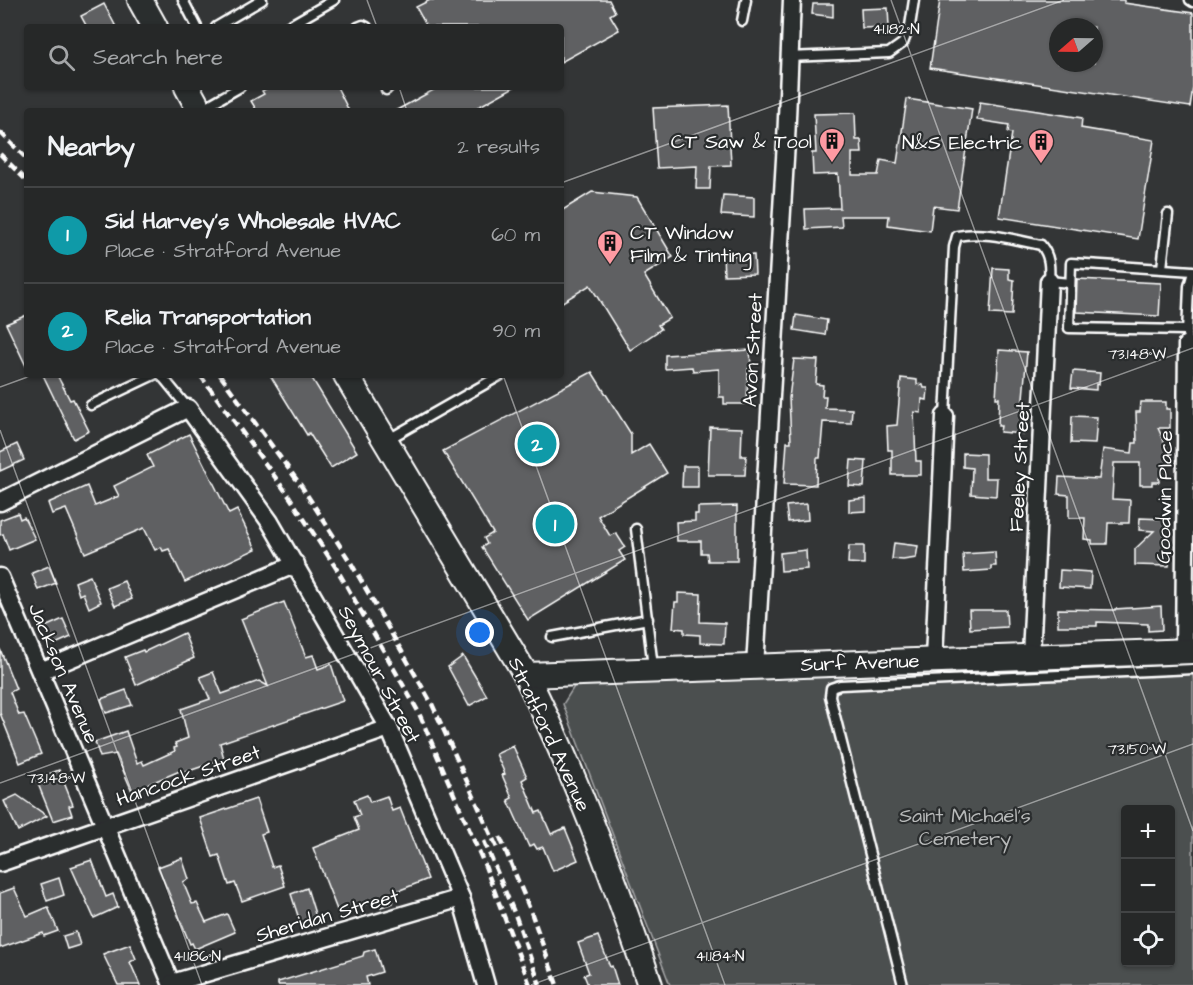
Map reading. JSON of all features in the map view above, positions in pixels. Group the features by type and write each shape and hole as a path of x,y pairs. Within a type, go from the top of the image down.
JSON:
{"main road":[{"path":"140,0 153,24"},
{"path":"189,90 198,108"},
{"name":"Stratford Avenue","path":"348,378 526,675 544,711 597,838 650,985"},
{"name":"Surf Avenue","path":"526,675 1031,656 1190,657"}],"street":[{"name":"Avon Street","path":"755,667 786,142 792,0"},
{"name":"Feeley Street","path":"1031,656 1049,280"},
{"name":"Goodwin Place","path":"1187,337 1190,657"},
{"path":"0,502 188,408"},
{"name":"Seymour Street","path":"188,408 270,522 389,728 460,898 486,985"},
{"path":"934,659 945,416"},
{"path":"41,671 296,564"},
{"name":"Jackson Avenue","path":"0,577 172,984"},
{"name":"Hancock Street","path":"0,863 389,728"},
{"name":"Sheridan Street","path":"172,984 460,898"}],"lane":[{"path":"183,0 195,24"},
{"path":"221,24 262,0"},
{"path":"292,24 334,0"},
{"path":"742,21 746,0"},
{"path":"788,57 889,53 903,43 910,26 914,0"},
{"path":"205,108 235,90"},
{"path":"1162,268 1168,214"},
{"path":"945,416 954,246 957,236 970,233 986,234 1041,245 1048,253 1049,280 1070,283"},
{"path":"1071,264 1162,268 1193,272 1189,286 1187,337 1068,328 1071,264"},
{"path":"91,405 148,378"},
{"path":"163,378 188,408"},
{"path":"386,441 496,378"},
{"path":"636,529 653,671"},
{"path":"552,637 648,619"},
{"path":"903,985 830,696 831,688 840,685 1190,657"}],"green space":[{"name":"Saint Michael's Cemetery","path":"1193,659 1193,985 670,985 563,704 575,685"}],"building":[{"path":"430,0 609,0 615,12 610,15 619,30 564,60 564,24 425,24 416,7"},
{"path":"940,0 1124,0 1124,3 1193,13 1193,87 1190,107 930,68"},
{"path":"104,4 114,24 85,24 81,16"},
{"path":"813,4 833,4 833,17 812,14"},
{"path":"888,8 889,27 862,28 861,9"},
{"path":"338,90 348,108 255,108 251,101 264,94 262,91"},
{"path":"434,90 509,90 476,108 400,108"},
{"path":"907,99 972,109 957,209 933,206 930,231 888,225 889,216 841,216 842,227 806,229 805,209 840,208 838,174 813,175 812,153 816,153 814,114 855,113 856,140 861,140 862,153 852,153 852,175 878,175 881,160 897,163"},
{"path":"980,102 1082,118 1081,128 1154,140 1138,239 999,217 1012,133 1008,132 1009,125 977,120"},
{"path":"728,105 731,165 711,166 710,189 696,189 697,166 657,168 653,108"},
{"name":"CT Window Film & Tinting","path":"592,192 637,197 673,257 644,275 670,318 658,325 661,329 630,350 590,285 564,301 564,209"},
{"path":"723,195 754,197 754,217 721,215"},
{"path":"754,255 755,274 724,275 723,256"},
{"path":"993,268 1009,269 1009,279 1014,280 1012,315 990,314"},
{"path":"1077,279 1161,283 1159,316 1076,312"},
{"path":"796,315 827,320 825,335 794,330"},
{"path":"24,316 24,362 6,324"},
{"path":"750,350 751,368 748,369 747,404 724,404 724,397 719,397 719,369 693,371 692,367 665,369 665,355"},
{"path":"999,350 1027,352 1021,421 1024,421 1024,434 1000,432 1001,426 998,426 999,398 996,398"},
{"path":"794,359 818,360 816,384 823,385 822,396 826,396 825,408 852,409 851,423 823,422 820,458 817,458 816,485 784,484 787,442 791,442 789,398"},
{"path":"1073,371 1100,373 1096,390 1071,388"},
{"path":"592,372 631,434 631,455 649,444 667,473 598,516 610,536 616,533 625,547 619,551 625,560 528,620 482,547 487,544 484,538 493,533 443,451"},
{"path":"44,378 59,378 70,400 73,399 89,431 74,439"},
{"path":"272,378 312,378 357,452 331,468 309,433 307,435"},
{"path":"901,378 917,380 917,384 928,388 927,400 922,399 921,413 914,412 916,461 921,461 921,475 892,475 892,450 888,450 887,426 897,425"},
{"path":"1141,402 1166,402 1166,409 1170,409 1170,428 1158,428 1168,450 1165,478 1159,478 1159,482 1152,482 1152,485 1140,485 1140,463 1114,463 1112,499 1130,500 1129,523 1108,523 1107,544 1092,544 1092,540 1084,539 1085,518 1069,518 1069,495 1058,494 1059,477 1099,479 1103,449 1132,453 1133,443 1137,443 1136,412 1140,412"},
{"path":"1072,416 1097,417 1095,444 1071,443"},
{"path":"710,427 742,428 741,456 746,456 745,475 708,475"},
{"path":"189,434 229,514 237,510 256,549 185,582 169,549 163,551 161,547 155,550 144,528 85,553 66,509 52,514 48,503 87,486 95,506 119,496 114,486 153,467 147,455"},
{"path":"17,444 24,460 0,471 0,452"},
{"path":"963,453 985,454 985,478 997,478 996,496 971,494 972,468 963,467"},
{"path":"851,460 866,461 864,487 849,486"},
{"path":"683,466 698,466 698,487 682,487"},
{"path":"866,498 866,511 849,512 849,500"},
{"path":"807,504 808,520 788,522 786,506"},
{"path":"737,506 737,561 708,561 707,553 701,553 701,541 677,541 676,522 695,521 698,507"},
{"path":"18,513 20,519 24,517 35,539 9,550 3,534 0,535 0,520"},
{"path":"1140,518 1165,519 1164,549 1167,549 1167,554 1170,554 1169,566 1135,565 1135,549 1154,531 1139,530"},
{"path":"894,543 918,546 916,558 892,559"},
{"path":"849,546 864,546 864,564 848,563"},
{"path":"806,550 807,569 781,571 780,553"},
{"path":"995,552 996,566 991,566 991,570 964,572 963,554"},
{"path":"49,566 56,583 38,590 32,573"},
{"path":"1060,570 1091,572 1090,589 1059,587"},
{"path":"90,576 101,602 89,608 83,593 79,595 75,582"},
{"path":"124,581 132,599 115,606 107,588"},
{"path":"678,593 701,594 700,622 725,623 724,644 700,643 700,635 684,634 684,629 673,628"},
{"path":"284,602 306,657 313,655 318,669 331,664 343,701 220,743 224,759 183,773 182,770 132,791 116,754 100,757 95,742 126,731 137,763 142,761 144,765 175,751 174,748 177,747 175,743 188,738 181,709 210,699 200,677 213,672 222,694 259,681 268,686 241,619"},
{"path":"1161,606 1162,630 1148,631 1148,624 1097,622 1097,626 1058,626 1058,609 1115,610"},
{"path":"969,610 1006,610 1007,627 970,629"},
{"path":"63,619 71,637 53,645 45,627"},
{"path":"184,633 194,658 136,685 125,657 143,650 144,652"},
{"path":"0,649 16,689 10,692 19,715 24,714 41,754 20,763 0,713"},
{"path":"463,656 487,696 469,706 448,667"},
{"path":"126,690 132,705 106,713 101,699"},
{"path":"513,746 527,777 522,780 536,813 541,811 551,834 565,828 578,860 553,871 543,847 537,849 534,844 529,847 508,800 512,798 496,754"},
{"path":"59,770 73,805 69,806 72,815 53,821 36,779"},
{"path":"17,795 47,816 18,831 4,801"},
{"path":"367,795 370,802 387,796 392,811 400,808 428,879 390,894 393,903 381,907 378,899 339,915 313,848 359,830 354,817 360,815 354,800"},
{"path":"256,799 267,832 261,834 272,867 278,865 285,886 242,901 235,883 229,885 219,855 213,857 200,818"},
{"path":"182,858 189,879 183,882 192,904 197,903 206,922 227,914 235,932 195,949 192,943 190,944 158,867"},
{"path":"92,860 106,897 113,894 118,907 94,918 71,867"},
{"path":"59,878 64,895 47,901 41,884"},
{"path":"14,888 27,916 48,907 58,931 44,936 43,933 0,948 0,893"},
{"path":"307,888 316,917 300,922 291,894"},
{"path":"76,932 80,945 67,949 63,936"},
{"path":"598,936 618,985 588,985 584,975 589,973 578,943"},
{"path":"130,944 136,959 130,962 140,985 118,985 103,954"},
{"path":"375,949 382,972 366,977 368,985 278,985 278,982 363,956 364,952"}],"railway":[{"path":"0,132 24,156"},
{"path":"0,154 24,178"},
{"path":"202,378 289,496 338,571 418,711 485,866 530,985"},
{"path":"222,378 302,487 351,563 432,704 498,850"},
{"path":"500,837 531,912 557,985"},
{"path":"484,841 516,917 540,985"}],"place":[{"name":"CT Saw & Tool","path":"832,164"},
{"name":"N&S Electric","path":"1041,165"},
{"name":"CT Window Film & Tinting","path":"610,266"},
{"name":"Relia Transportation","path":"537,444"},
{"name":"Sid Harvey's Wholesale HVAC","path":"555,524"}]}
